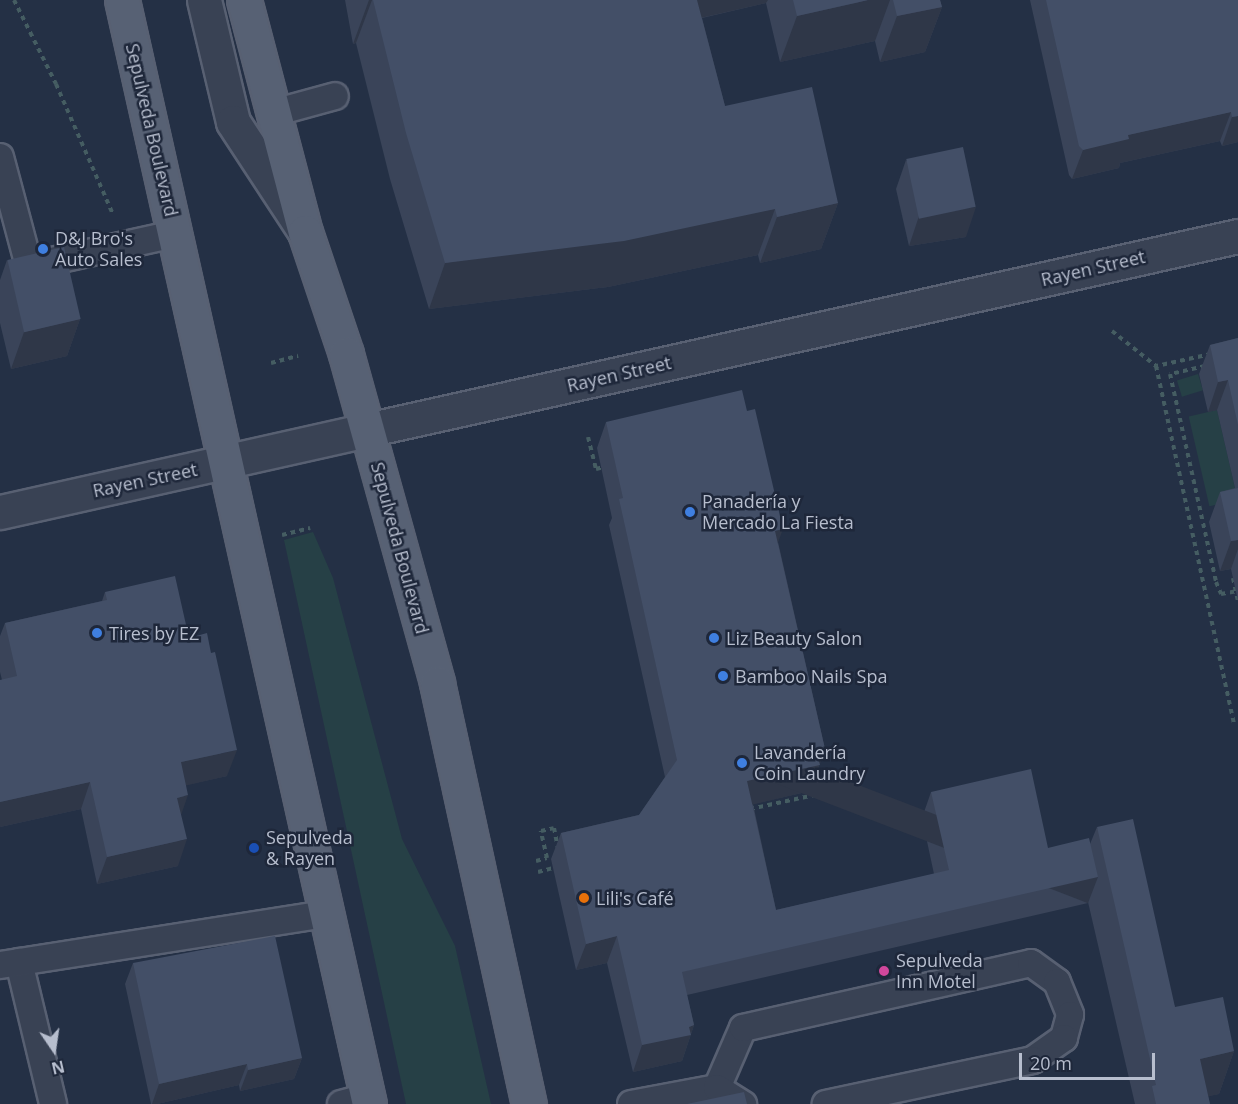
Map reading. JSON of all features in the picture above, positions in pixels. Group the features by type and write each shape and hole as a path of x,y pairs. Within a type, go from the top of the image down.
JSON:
{"main road":[{"name":"Sepulveda Boulevard","path":"122,0 326,914 359,1102"},
{"name":"Sepulveda Boulevard","path":"244,0 305,232 367,430 436,683 529,1104"}],"street":[{"path":"204,0 233,122 241,140 305,232"},
{"name":"Rayen Street","path":"0,512 1238,236"}],"lane":[{"path":"273,113 335,96"},
{"path":"0,157 19,269 175,234"},
{"path":"52,1104 9,964 326,914"},
{"path":"717,1088 743,1028 1031,963 1057,982 1070,1015 1064,1038 1034,1060 826,1104"},
{"path":"631,1104 717,1088 743,1104"}],"path":[{"path":"14,0 112,214 175,234"},
{"path":"1112,331 1156,366 1234,725"},
{"path":"1156,366 1218,352"},
{"path":"271,363 298,356"},
{"path":"1215,364 1170,374 1216,582 1221,594 1237,591"},
{"path":"588,437 596,469 608,466"},
{"path":"282,535 310,528"},
{"path":"1231,568 1238,602"},
{"path":"747,810 815,795 810,772"},
{"path":"536,861 547,858 541,831 554,828 560,857"},
{"path":"538,872 553,868"}],"green space":[{"path":"1198,374 1203,390 1182,397 1177,380"},
{"path":"1217,410 1238,500 1209,506 1189,417"},
{"path":"313,532 333,578 402,839 455,946 491,1104 406,1104 284,540"}],"building":[{"path":"373,0 697,0 725,106 812,87 838,203 777,217 775,209 624,241 445,263 406,133"},
{"path":"793,0 868,0 797,16"},
{"path":"893,0 940,0 942,7 897,16"},
{"path":"1046,0 1238,0 1238,116 1232,117 1231,112 1128,135 1129,139 1083,150 1079,146"},
{"path":"963,147 976,207 919,219 906,159"},
{"path":"64,247 81,319 24,332 7,260"},
{"path":"1238,338 1238,425 1228,380 1218,382 1210,345"},
{"path":"742,390 747,411 755,409 783,529 775,531 825,749 816,751 820,765 747,781 776,910 949,870 931,792 1031,769 1048,848 1089,838 1098,877 682,972 694,1025 689,1027 691,1035 642,1045 617,936 586,944 561,833 639,815 677,760 619,499 623,498 606,422"},
{"path":"1238,488 1238,540 1231,541 1220,492"},
{"path":"175,576 189,638 207,633 211,653 215,652 237,750 181,762 188,795 177,798 187,839 107,857 90,782 0,802 0,680 17,676 5,623 107,600 105,592"},
{"path":"1133,819 1175,1007 1223,997 1234,1051 1200,1059 1210,1104 1156,1104 1152,1086 1156,1085 1097,827"},
{"path":"275,936 302,1058 248,1070 247,1064 159,1084 133,963"},
{"path":"744,1092 747,1104 687,1104"}],"place":[{"name":"D&J Bro's Auto Sales","path":"43,249"},
{"name":"Panadería y Mercado La Fiesta","path":"690,512"},
{"name":"Tires by EZ","path":"97,633"},
{"name":"Liz Beauty Salon","path":"714,638"},
{"name":"Bamboo Nails Spa","path":"723,676"},
{"name":"Lavandería Coin Laundry","path":"742,763"},
{"name":"Sepulveda & Rayen","path":"254,848"},
{"name":"Lili's Café","path":"584,898"},
{"name":"Sepulveda Inn Motel","path":"884,971"}]}
